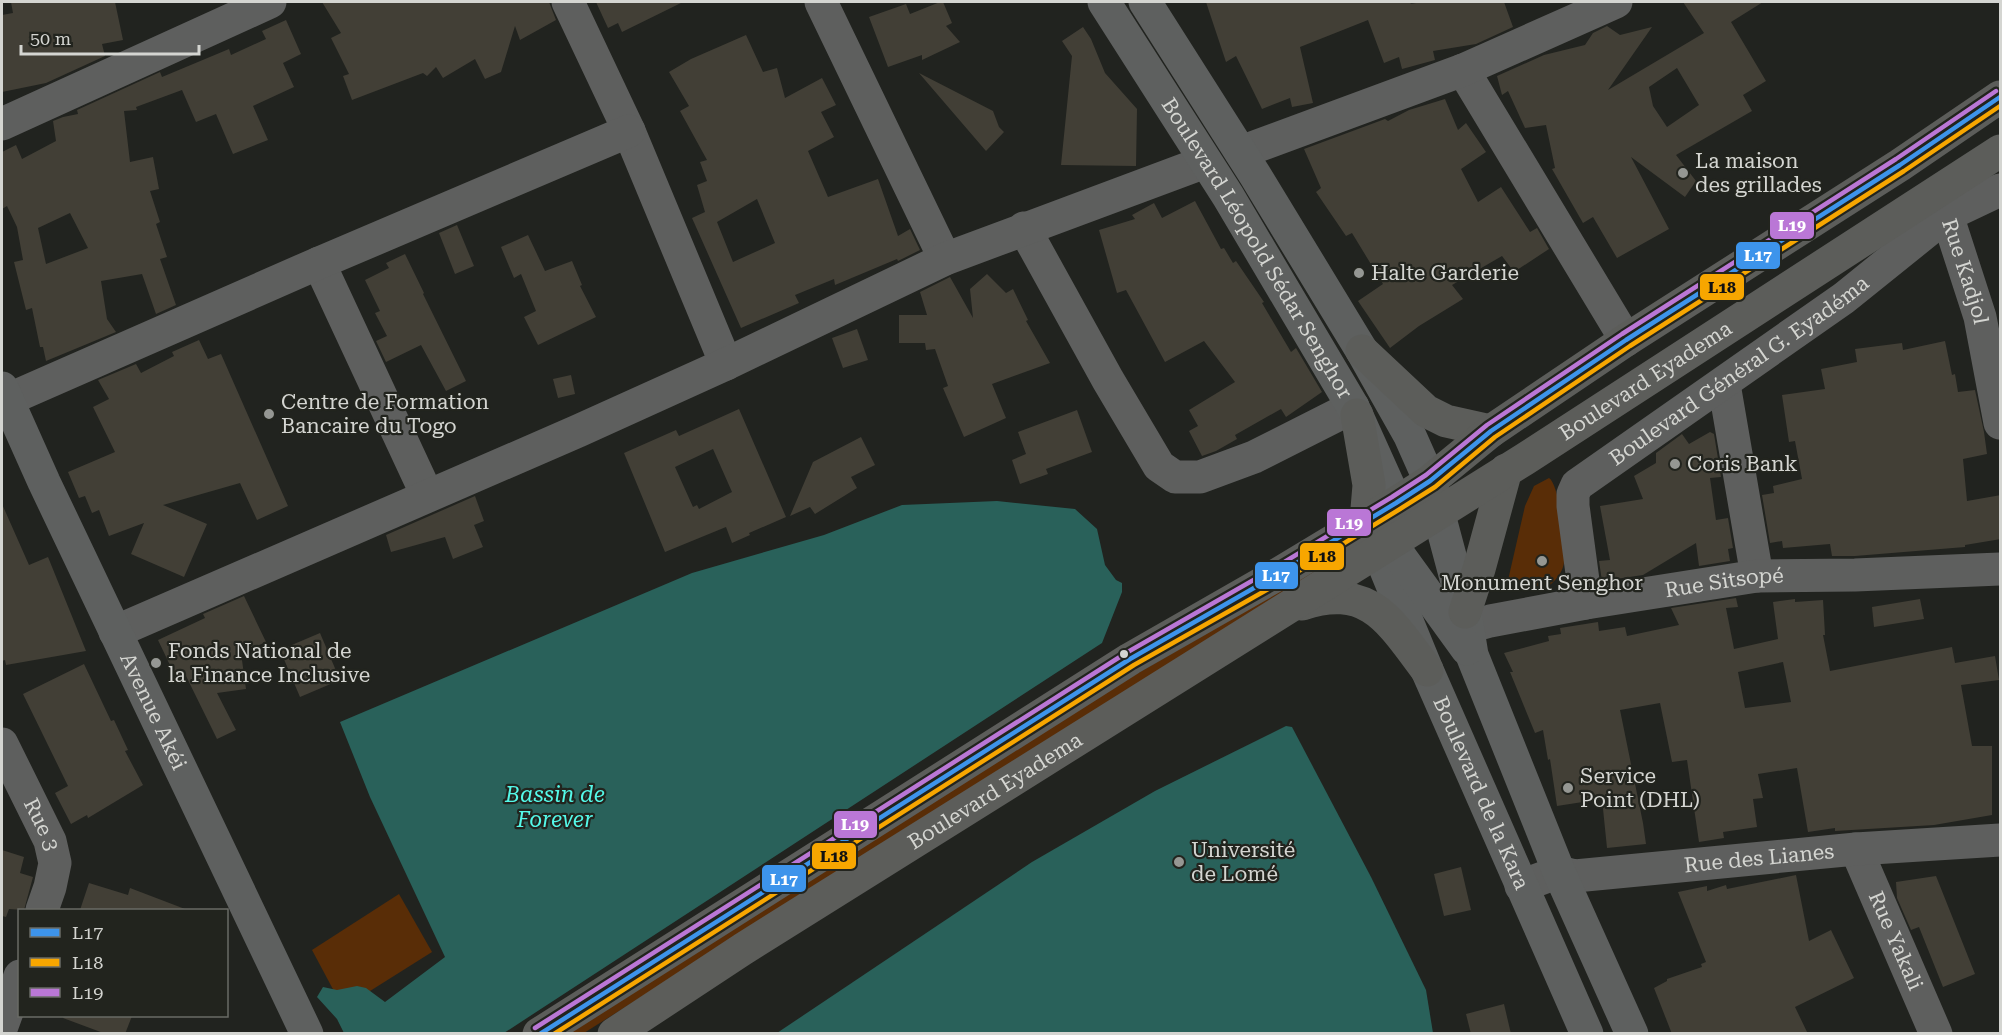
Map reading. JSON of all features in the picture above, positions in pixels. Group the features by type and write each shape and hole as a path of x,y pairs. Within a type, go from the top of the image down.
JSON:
{"highway":[{"path":"539,1034 1130,659 1275,576 1385,527 1430,481 1491,431 1626,340 1900,165 2001,97"},
{"name":"Boulevard Eyadema","path":"614,1034 753,943 1288,608 1385,527 1438,512 1940,206 2001,151"},
{"path":"1362,351 1426,411 1446,421 1491,431"},
{"path":"1355,411 1369,485 1385,527"},
{"path":"1465,631 1506,470"},
{"path":"1288,608 1326,597 1345,596 1368,604 1389,622 1427,670"}],"main road":[{"name":"Boulevard Léopold Sédar Senghor","path":"1104,2 1228,196 1355,411"},
{"name":"Boulevard Léopold Sédar Senghor","path":"1145,2 1241,152 1362,351 1410,436 1430,481"},
{"name":"Avenue Akéi","path":"4,394 307,1034"},
{"name":"Boulevard de la Kara","path":"1430,481 1465,631 1559,872 1632,1034"},
{"name":"Boulevard de la Kara","path":"1385,527 1465,631"},
{"name":"Boulevard de la Kara","path":"1385,527 1427,670 1587,1034"}],"street":[{"path":"2,124 270,2"},
{"path":"568,2 629,131 726,364"},
{"path":"821,2 945,259"},
{"path":"1241,152 1462,70 1616,2"},
{"path":"1462,70 1626,340"},
{"path":"4,394 320,263 629,131"},
{"path":"116,632 578,431 726,364 945,259 1205,162"},
{"name":"Boulevard Général G. Eyadéma","path":"1586,603 1573,506 1573,494 1577,485 1844,298 1940,206 2001,190"},
{"name":"Rue Kadjol","path":"1940,206 1980,316 2001,423"},
{"path":"1024,228 1108,380 1159,466 1175,477 1200,477 1254,457 1355,411"},
{"path":"320,263 427,495"},
{"path":"1724,384 1757,576"},
{"name":"Rue Sitsopé","path":"1465,631 1490,621 1757,576 1855,575 2001,569"},
{"name":"Rue 3","path":"2,744 50,841 55,863 42,909"},
{"name":"Rue des Lianes","path":"1521,886 1559,872 1575,876 1856,849 2001,840"},
{"name":"Rue Yakali","path":"1856,849 1936,1034"},
{"path":"2,1026 18,982"}],"shaded area":[{"path":"1549,478 1556,492 1561,516 1563,568 1550,585 1506,589 1525,506 1534,486"},
{"path":"1321,567 584,1033 560,1034 1121,683"},
{"path":"399,894 432,952 343,1008 312,950"}],"water":[{"name":"Bassin de Forever","path":"997,501 1075,509 1097,529 1105,565 1116,580 1122,583 1122,592 1102,643 504,1033 344,1033 337,1019 317,997 323,987 337,990 357,986 366,988 385,1002 445,957 370,797 340,722 692,573 824,535 902,505"},
{"name":"Université de Lomé","path":"1286,726 1292,727 1371,877 1426,990 1433,1033 777,1033 1032,862 1155,791"}],"building":[{"path":"11,2 115,2 123,40 102,44 105,56 46,83 2,92 2,15 13,13"},
{"path":"322,2 549,2 556,20 520,40 515,26 501,72 485,79 475,59 443,78 436,67 427,76 423,73 352,100 343,76 349,74 331,38 341,33"},
{"path":"596,2 683,2 622,32 618,23 608,28"},
{"path":"943,2 952,23 946,26 960,42 922,60 922,55 888,67 869,17 906,4 910,14"},
{"path":"1206,2 1413,2 1410,4 1504,2 1513,27 1476,44 1433,51 1435,60 1402,69 1399,57 1384,63 1368,20 1300,47 1313,103 1292,107 1290,98 1262,109 1236,56 1226,62"},
{"path":"1683,2 1763,2 1731,22 1766,81 1743,95 1752,111 1676,155 1696,181 1685,197 1631,157 1669,229 1617,258 1593,217 1583,223 1552,169 1555,168 1546,125 1525,128 1508,91 1502,95 1497,76 1544,55 1585,45 1593,33 1607,26 1620,35 1652,27 1608,90 1704,33","holes":["1677,68 1699,105 1667,127 1653,106 1649,87"]},
{"path":"286,20 301,54 283,63 294,87 253,106 268,140 233,154 216,114 196,122 182,90 136,107 137,110 124,111 130,162 153,157 159,189 150,191 160,222 156,224 167,257 160,259 176,305 156,314 142,274 101,281 107,319 116,332 46,361 43,347 40,347 32,308 26,310 14,262 23,260 17,227 7,206 2,209 2,152 16,145 22,159 56,141 53,121 78,114 77,110 160,72 162,77 229,49 231,55 266,39 262,31","holes":["70,213 88,248 46,264 38,228"]},
{"path":"1083,27 1091,39 1105,73 1137,109 1136,166 1061,165 1072,56 1062,41"},
{"path":"746,35 763,72 777,68 785,98 822,78 836,105 821,112 834,137 808,151 828,197 878,179 898,236 910,229 920,250 835,285 834,279 795,295 799,303 741,328 692,218 705,212 697,185 707,181 700,162 707,160 680,111 689,106 669,72 691,59","holes":["757,199 775,243 733,262 717,222"]},
{"path":"919,73 993,111 999,127 1004,132 986,151"},
{"path":"1445,99 1458,130 1466,123 1486,152 1461,169 1478,202 1501,187 1530,232 1537,228 1549,249 1514,272 1502,256 1452,285 1463,299 1419,326 1390,348 1358,301 1383,284 1352,233 1346,236 1316,192 1321,188 1304,149"},
{"path":"1195,201 1221,249 1224,248 1233,263 1236,261 1264,302 1262,303 1291,352 1296,348 1322,392 1286,417 1281,409 1235,435 1237,439 1202,456 1189,431 1198,426 1189,410 1235,382 1204,341 1165,362 1126,290 1117,293 1099,230 1135,219 1132,215 1154,203 1162,218"},
{"path":"457,225 474,266 455,274 439,233"},
{"path":"528,235 545,271 572,261 582,285 580,286 596,317 538,345 524,317 536,311 521,274 514,278 501,247"},
{"path":"405,254 466,381 446,391 421,345 386,362 376,341 387,336 375,313 380,311 365,280 389,268 386,263"},
{"path":"987,274 1006,293 1013,289 1028,320 1026,321 1050,363 992,384 1006,418 964,437 943,388 948,386 935,349 926,350 925,343 899,343 899,315 927,315 920,292 950,277 973,318 970,289"},
{"path":"857,329 868,360 843,368 832,338"},
{"path":"199,340 208,359 221,354 288,506 257,520 240,483 163,505 207,524 184,577 131,554 144,523 109,536 99,510 92,513 85,496 79,498 68,472 115,452 93,407 109,399 98,380 136,364 141,373 174,356 172,352"},
{"path":"1945,341 1958,392 1975,390 1984,432 1987,454 1963,459 1967,501 2001,495 2001,539 1965,545 1965,547 1855,556 1832,556 1830,544 1783,548 1782,541 1770,543 1762,495 1774,493 1773,486 1802,479 1795,441 1789,442 1782,395 1825,389 1821,369 1857,362 1855,349 1902,343 1903,350"},
{"path":"571,375 575,394 558,398 553,379"},
{"path":"739,409 786,517 732,543 726,527 665,552 624,453 676,430 679,436","holes":["713,449 732,492 699,509 697,505 693,507 675,467"]},
{"path":"1077,410 1092,452 1046,469 1048,474 1020,484 1012,460 1026,454 1018,432"},
{"path":"1710,432 1714,434 1721,477 1710,478 1716,520 1728,518 1733,548 1728,549 1730,561 1699,566 1696,543 1643,575 1602,581 1599,561 1610,560 1600,506 1643,499 1634,476 1656,463 1656,453 1682,434 1689,444"},
{"path":"861,437 875,465 851,477 857,488 815,514 810,507 790,516 813,462"},
{"path":"475,496 484,521 474,525 483,547 453,559 445,537 391,552 386,535"},
{"path":"2,504 29,565 48,557 86,651 6,665 5,660 2,661"},
{"path":"244,596 266,642 241,653 246,689 217,693 236,730 217,739 186,676 177,680 158,640 205,618 203,614"},
{"path":"1736,598 1738,607 1726,608 1734,649 1778,639 1773,602 1795,599 1795,602 1823,600 1825,635 1823,635 1830,671 1952,647 1955,663 1995,656 1999,680 1961,685 1972,746 1992,746 1992,815 1934,825 1835,831 1835,828 1808,832 1797,768 1758,774 1763,798 1753,799 1757,827 1723,832 1724,838 1699,842 1687,760 1672,762 1660,703 1620,710 1646,844 1607,848 1602,799 1557,806 1543,730 1535,733 1504,653 1549,641 1548,636 1561,634 1560,628 1598,622 1599,631 1625,627 1627,636 1679,625 1671,608","holes":["1783,662 1791,702 1745,708 1738,672"]},
{"path":"1920,599 1924,619 1874,627 1872,607"},
{"path":"320,633 340,680 300,697 280,650"},
{"path":"84,664 111,721 114,720 128,750 125,751 143,785 88,818 87,815 71,824 55,793 68,786 23,694"},
{"path":"2,850 24,857 20,873 33,877 24,909 9,909 6,917 2,916"},
{"path":"1461,867 1471,910 1444,916 1434,874"},
{"path":"1796,875 1809,941 1831,930 1854,978 1795,1007 1808,1034 1672,1034 1654,988 1667,979 1702,967 1701,964 1706,962 1678,892 1707,886 1707,891 1726,885 1727,889"},
{"path":"1936,876 1975,974 1943,987 1919,927 1911,930 1897,898 1896,882"},
{"path":"89,883 128,895 130,888 185,909 80,909"},
{"path":"1504,1004 1511,1034 1471,1034 1466,1014"},
{"path":"132,1017 125,1034 106,1034 63,1018"}],"transit line":[{"name":"L19","path":"535,1028 1126,653 1392,497 1426,475 1487,425 1622,334 1896,159 1996,91"},
{"name":"L17","path":"540,1034 1130,659 1396,503 1430,481 1491,431 1626,340 1900,165 2000,97"},
{"name":"L18","path":"554,1034 1134,665 1279,583 1435,487 1495,437 1630,346 1904,171 2000,106"}],"place":[{"name":"La maison des grillades","path":"1683,173"},
{"name":"Halte Garderie","path":"1359,273"},
{"name":"Centre de Formation Bancaire du Togo","path":"269,414"},
{"name":"Coris Bank","path":"1675,464"},
{"name":"Monument Senghor","path":"1542,561"},
{"name":"Fonds National de la Finance Inclusive","path":"156,663"},
{"name":"Service Point (DHL)","path":"1568,788"},
{"name":"Université de Lomé","path":"1179,862"}]}
